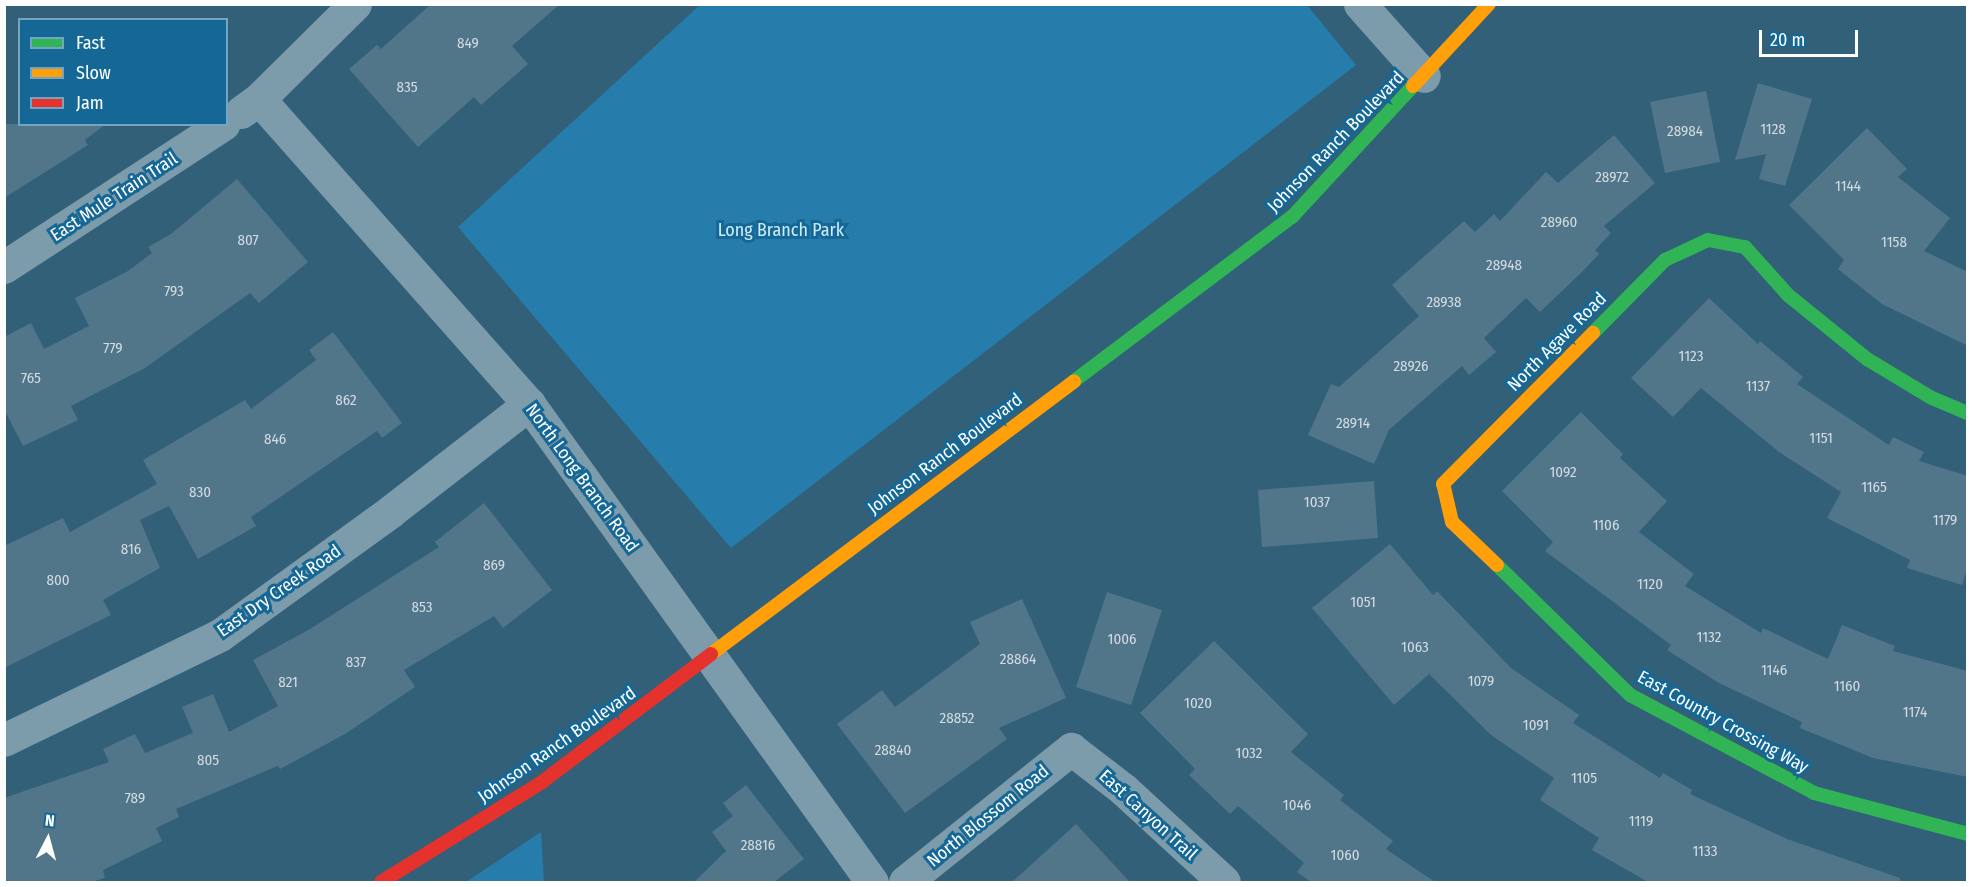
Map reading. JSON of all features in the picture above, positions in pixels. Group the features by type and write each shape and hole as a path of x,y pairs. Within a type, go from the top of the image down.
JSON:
{"street":[{"name":"East Mule Train Trail","path":"228,121 259,99 355,4"},
{"path":"1360,4 1424,76"},
{"name":"Johnson Ranch Boulevard","path":"381,882 542,782 1292,217 1489,4"},
{"name":"North Long Branch Road","path":"259,99 529,404 872,882"},
{"name":"East Mule Train Trail","path":"4,267 220,126"},
{"name":"North Agave Road","path":"1443,484 1665,260 1708,240 1745,247 1788,295 1867,359 1932,398 1968,413"},
{"name":"East Dry Creek Road","path":"4,740 219,635 391,512 529,404"},
{"name":"East Country Crossing Way","path":"1443,484 1452,522 1630,695 1814,793 1968,834"},
{"name":"North Blossom Road","path":"905,882 1071,748"},
{"name":"East Canyon Trail","path":"1071,748 1124,789 1224,882"}],"green space":[{"name":"Long Branch Park","path":"701,4 1307,5 1356,65 731,548 458,227"},
{"path":"541,832 544,882 466,882"}],"building":[{"path":"431,4 560,4 512,46 528,64 481,105 474,97 418,147 349,69 377,45 381,49"},
{"path":"1758,83 1812,99 1785,186 1759,179 1766,154 1735,160"},
{"path":"1706,91 1720,162 1665,173 1650,102"},
{"path":"4,124 103,126 85,140 88,145 4,198"},
{"path":"1867,128 1907,169 1898,177 1950,218 1924,251 1968,272 1968,346 1882,304 1838,269 1844,260 1789,205"},
{"path":"1614,135 1655,183 1604,226 1611,233 1595,250 1599,254 1583,271 1540,312 1526,298 1484,338 1496,352 1469,375 1462,366 1389,430 1374,464 1308,435 1331,384 1339,387 1419,316 1392,285 1464,221 1475,232 1494,214 1500,221 1546,172 1558,183"},
{"path":"237,179 308,262 259,303 250,293 145,368 71,406 78,420 23,446 4,409 4,337 31,323 44,349 89,326 75,298 128,271 152,253 148,247 171,234"},
{"path":"1709,298 1758,344 1760,341 1803,377 1797,384 1889,445 1893,437 1924,452 1919,461 1968,476 1968,566 1962,585 1907,568 1910,560 1827,518 1841,492 1779,452 1701,388 1673,417 1631,378"},
{"path":"333,332 402,423 382,438 377,431 251,517 256,526 198,559 169,506 140,520 160,568 103,600 111,615 4,668 4,546 63,518 70,532 157,484 143,460 245,400 251,409 316,360 309,350"},
{"path":"1581,412 1623,454 1620,458 1667,501 1639,532 1694,574 1685,586 1761,633 1763,628 1828,659 1842,625 1895,646 1893,651 1968,671 1968,777 1873,758 1800,728 1802,722 1719,683 1667,650 1671,645 1545,551 1553,542 1502,491"},
{"path":"1374,481 1378,538 1262,547 1258,490"},
{"path":"484,503 552,590 503,628 494,616 404,670 415,687 345,734 280,769 278,766 176,809 179,817 156,828 162,841 103,870 105,878 91,882 4,882 4,798 109,762 103,749 135,734 145,753 193,733 182,707 213,694 229,732 278,706 253,660 310,629 439,547 435,542"},
{"path":"1390,544 1433,595 1437,591 1511,668 1579,715 1573,723 1660,778 1663,773 1692,790 1690,794 1787,839 1900,878 1900,882 1648,882 1592,850 1599,838 1540,800 1554,778 1491,735 1429,674 1394,705 1312,608"},
{"path":"1107,592 1162,610 1131,705 1076,687"},
{"path":"1022,599 1066,698 999,728 1007,739 905,813 837,724 882,690 895,707 980,644 970,622"},
{"path":"1214,641 1308,734 1291,752 1344,795 1340,800 1393,841 1386,849 1435,882 1311,882 1297,872 1304,863 1238,806 1230,814 1189,775 1195,769 1140,713"},
{"path":"746,785 804,859 774,882 694,882 726,851 712,832 733,816 723,803"},
{"path":"1076,824 1130,882 1012,882"}],"traffic: fast":[{"path":"1074,381 1292,217 1413,86"},
{"path":"1593,333 1665,260 1708,240 1745,247 1788,295 1867,359 1932,398 1968,413"},
{"path":"1497,565 1630,695 1814,793 1968,834"}],"traffic: slow":[{"path":"1413,86 1489,4"},
{"path":"1497,565 1452,522 1443,484 1593,333"},
{"path":"711,654 1074,381"}],"traffic: jam":[{"path":"381,882 542,782 711,654"}]}
